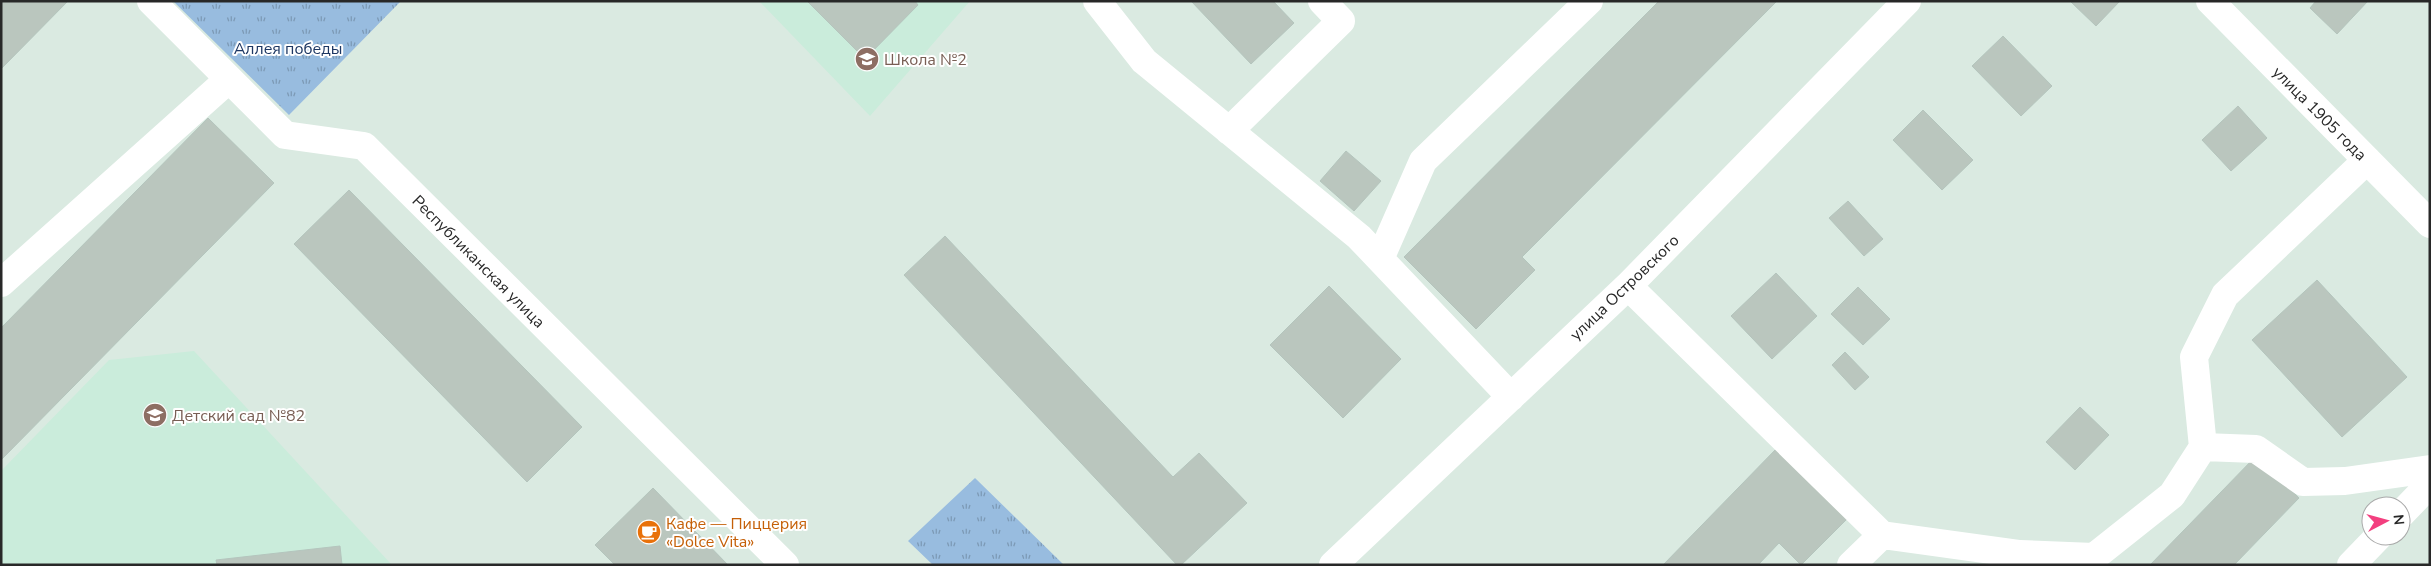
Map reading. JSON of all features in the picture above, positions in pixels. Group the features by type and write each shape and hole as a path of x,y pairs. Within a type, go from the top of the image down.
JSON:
{"street":[{"name":"Республиканская улица","path":"151,1 285,134 364,146 785,565"},
{"path":"1096,1 1144,61 1359,237 1511,397"},
{"path":"1229,131 1341,22 1322,1"},
{"path":"1380,259 1423,161 1589,1"},
{"name":"улица Островского","path":"1332,565 1628,286 1907,1"},
{"name":"улица 1905 года","path":"2210,1 2430,224"},
{"path":"1,283 229,79"},
{"path":"1628,286 1882,535 2020,554 2094,557 2172,495 2203,447 2194,357 2225,295 2367,160"},
{"path":"2203,447 2256,449 2303,482 2345,481 2430,469"},
{"path":"2411,504 2430,484"},
{"path":"1851,565 1882,535"},
{"path":"2351,565 2369,546"}],"shaded area":[{"name":"Школа №2","path":"759,1 970,1 870,116"},
{"name":"Детский сад №82","path":"194,351 392,565 1,565 1,471 109,360"}],"green space":[{"name":"Аллея победы","path":"173,1 401,1 289,115"},
{"path":"975,478 1064,565 933,565 908,541"}],"building":[{"path":"1,1 68,1 1,69"},
{"path":"807,1 915,1 918,5 865,59"},
{"path":"1191,1 1273,1 1294,23 1251,64"},
{"path":"1659,1 1777,1 1522,257 1535,270 1476,329 1404,257"},
{"path":"2070,1 2120,1 2096,26"},
{"path":"2316,1 2368,1 2337,34 2310,8"},
{"path":"2003,36 2052,86 2021,116 1972,66"},
{"path":"2238,106 2267,138 2231,171 2202,140"},
{"path":"1923,110 1973,160 1942,190 1893,140"},
{"path":"208,118 274,183 1,460 1,328"},
{"path":"1346,151 1381,181 1354,211 1320,181"},
{"path":"349,190 582,427 527,482 294,244"},
{"path":"1848,201 1883,239 1864,256 1829,218"},
{"path":"945,236 1173,477 1199,453 1247,503 1181,565 1177,565 904,275"},
{"path":"1776,273 1817,316 1772,359 1731,316"},
{"path":"2317,280 2407,377 2342,437 2252,340"},
{"path":"1329,286 1401,359 1343,418 1270,345"},
{"path":"1858,287 1890,319 1863,345 1831,314"},
{"path":"1845,352 1869,377 1855,390 1832,365"},
{"path":"2080,407 2109,435 2075,470 2046,442"},
{"path":"1777,448 1848,518 1801,565 1779,543 1758,565 1663,565"},
{"path":"2256,456 2299,498 2234,565 2150,565"},
{"path":"653,488 728,565 615,565 595,545"},
{"path":"340,546 342,565 217,565 216,560"}],"place":[{"name":"Школа №2","path":"867,59"},
{"name":"Детский сад №82","path":"155,415"},
{"name":"Кафе — Пиццерия «Dolce Vita»","path":"649,532"}]}
